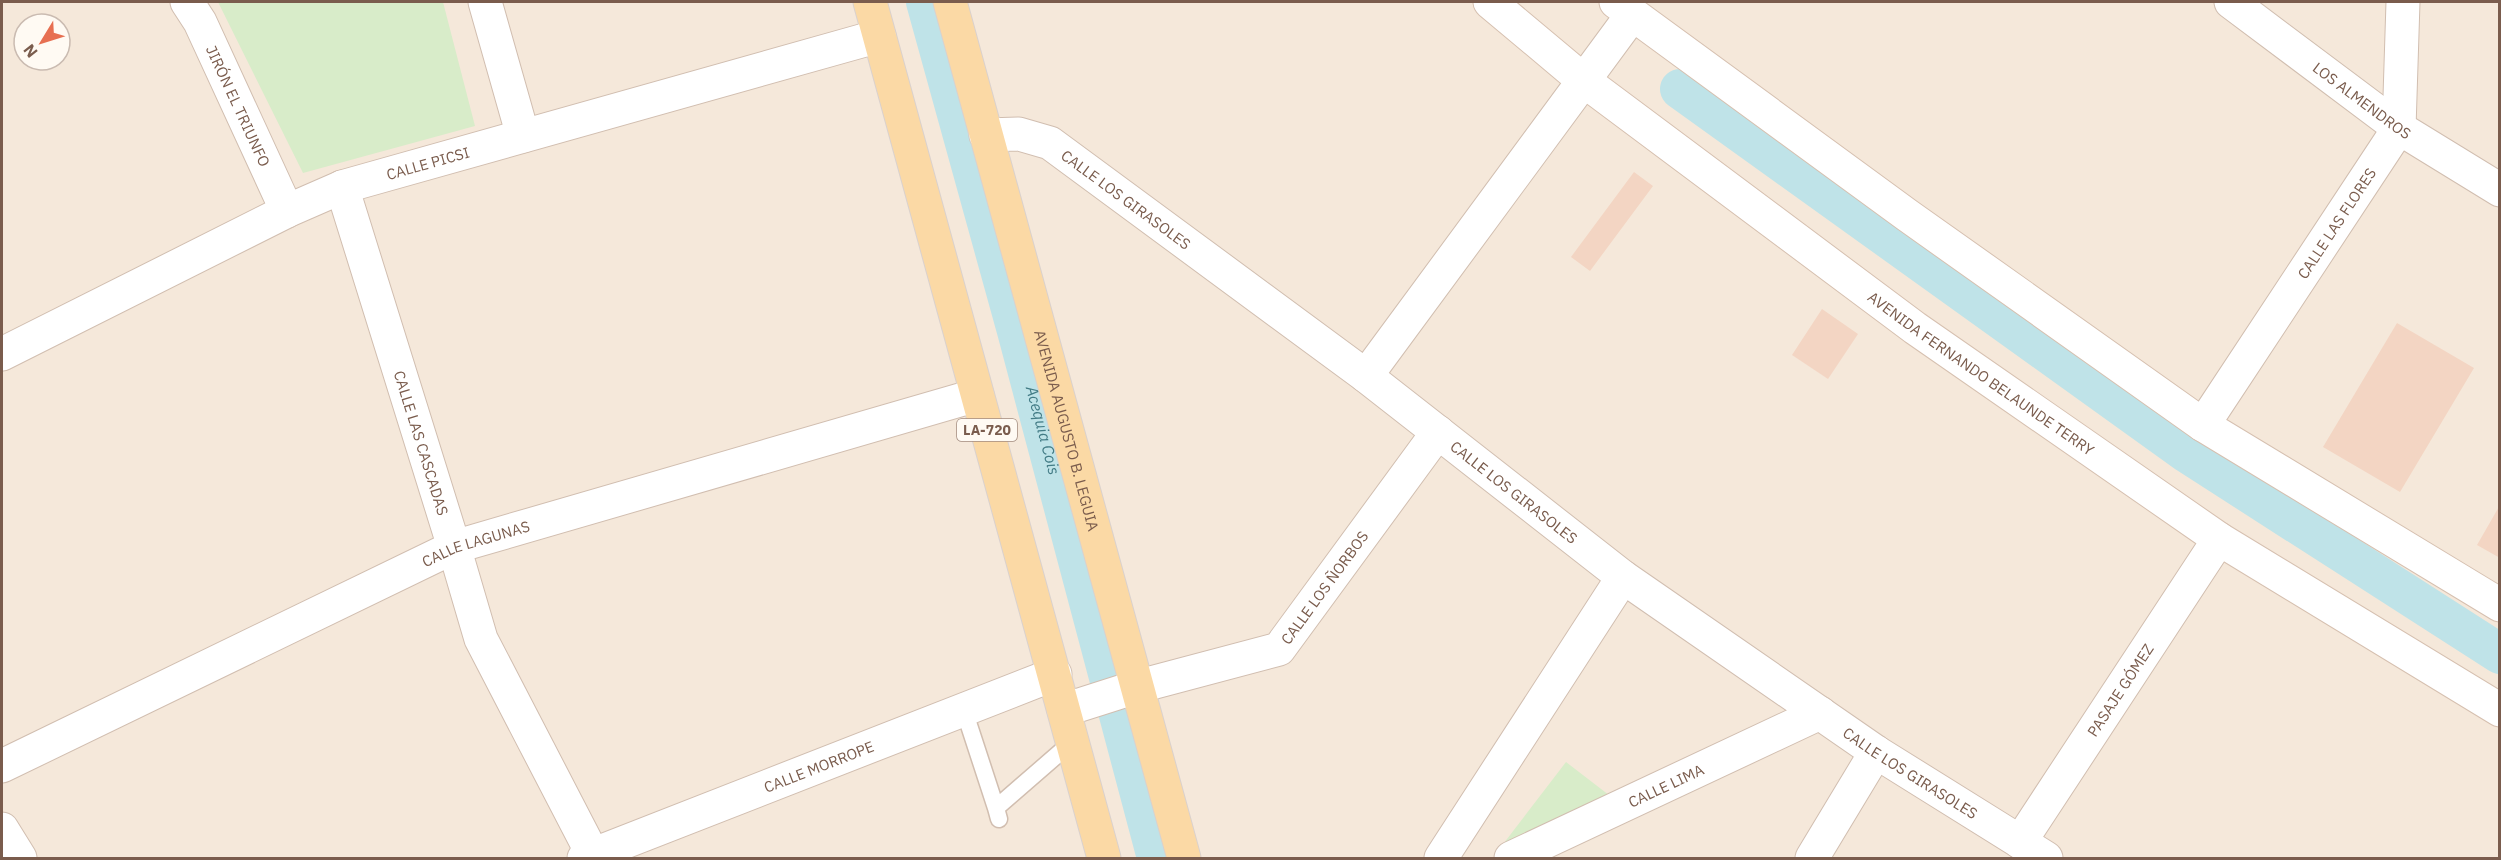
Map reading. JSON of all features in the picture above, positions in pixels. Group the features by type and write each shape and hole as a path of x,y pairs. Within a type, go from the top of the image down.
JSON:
{"main road":[{"name":"LA-720","path":"870,2 1066,710 1072,742 1104,858"},
{"name":"AVENIDA AUGUSTO B. LEGUIA","path":"950,2 1135,688 1184,858"}],"street":[{"name":"JIRÓN EL TRIUNFO","path":"187,2 200,22 287,211"},
{"path":"485,2 523,136"},
{"name":"AVENIDA FERNANDO BELAUNDE TERRY","path":"1490,2 1583,80 1915,328 2219,539 2499,710"},
{"name":"LOS ALMENDROS","path":"2231,2 2399,128 2499,190"},
{"path":"2399,128 2403,2"},
{"path":"1366,376 1583,80 1624,8 1916,222 2203,425 2499,605"},
{"name":"CALLE PICSI","path":"2,354 287,211 342,187 879,36"},
{"name":"CALLE LAS FLORES","path":"2203,425 2399,128"},
{"name":"CALLE LOS GIRASOLES","path":"986,135 1019,134 1050,143 1366,376 1623,577 1876,752 2033,850"},
{"name":"CALLE LAS CASCADAS","path":"342,187 481,639 589,857"},
{"name":"CALLE LAGUNAS","path":"2,766 454,547 977,395"},
{"name":"CALLE LOS ÑORBOS","path":"1066,710 1135,688 1279,649 1438,432"},
{"name":"PASAJE GÓMEZ","path":"2033,850 2219,539"},
{"path":"1442,858 1623,577"},
{"name":"CALLE MORROPE","path":"589,857 1055,674"},
{"name":"CALLE LIMA","path":"1511,858 1820,714"},
{"path":"1812,858 1876,752"},
{"path":"2,829 20,858"}],"lane":[{"path":"964,710 997,814 1072,742"}],"shaded area":[{"path":"2,2 2499,2 2499,858 2,858"}],"green space":[{"path":"218,2 443,2 475,126 303,173"},
{"path":"1566,762 1618,802 1497,852"}],"building":[{"path":"1634,172 1653,186 1590,271 1571,257"},
{"path":"1822,309 1858,334 1828,379 1792,355"},
{"path":"2397,323 2474,368 2400,492 2323,447"},
{"path":"2500,505 2500,558 2477,545"}],"waterway":[{"name":"Acequia Cois","path":"926,2 1017,331 1157,858"},
{"path":"1680,89 2187,453 2500,654"}]}
